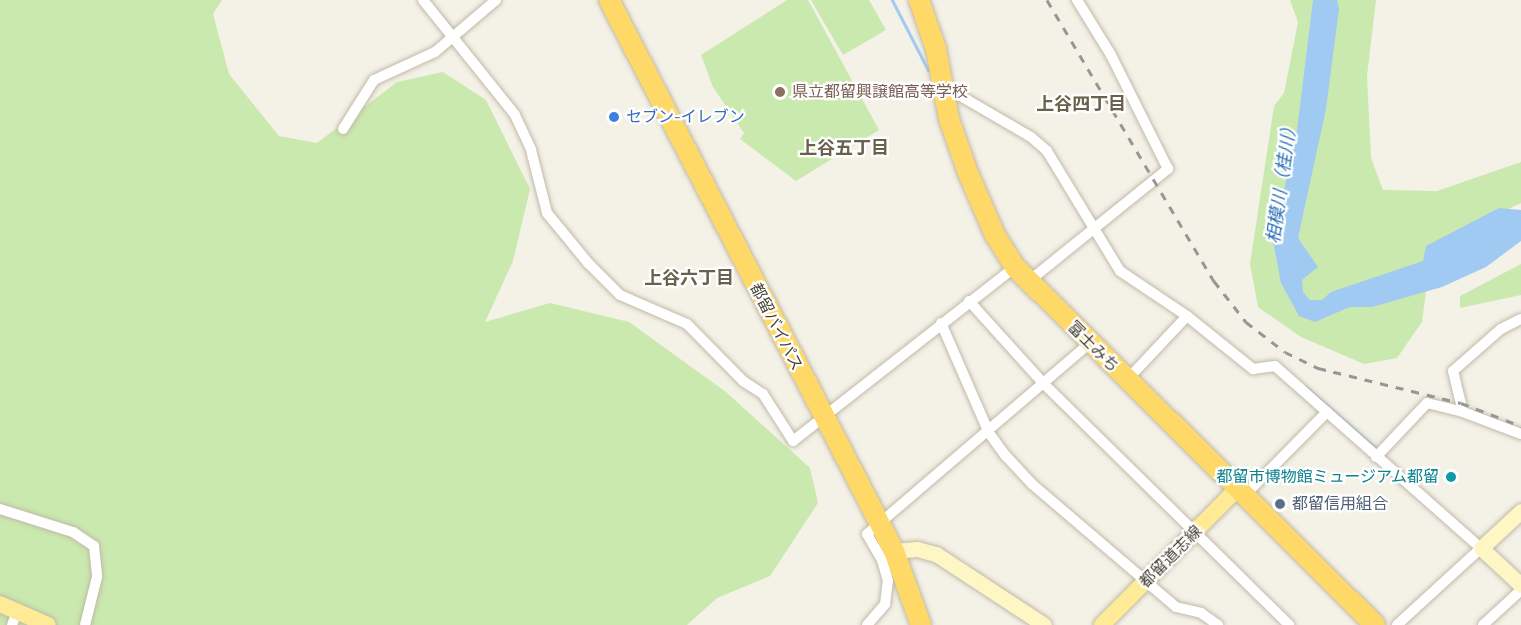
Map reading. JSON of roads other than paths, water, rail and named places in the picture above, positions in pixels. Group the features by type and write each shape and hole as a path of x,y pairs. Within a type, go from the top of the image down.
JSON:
{"highway":[{"name":"都留バイパス","path":"609,0 824,420 894,551 921,625"},
{"name":"富士みち","path":"919,0 945,87 949,119 968,173 995,235 1015,267 1126,381 1243,491 1375,625"}],"main road":[{"name":"都留道志線","path":"1102,625 1196,532 1243,491"},
{"path":"0,604 14,618 48,625"}],"street":[{"path":"423,0 514,115 531,150 547,213 588,263 620,295 687,324 743,381 763,394 793,441 824,420 940,323 1015,267"},
{"path":"343,129 374,80 435,52 496,0"},
{"path":"1029,281 1168,169 1111,55 1077,0"},
{"path":"945,87 1031,137 1047,151 1097,228 1120,272 1187,316 1253,369 1275,366 1521,585"},
{"path":"969,301 1044,384 1289,625"},
{"path":"1126,381 1187,316"},
{"path":"1463,412 1453,371 1501,329 1521,319"},
{"path":"940,323 989,433 1032,484 1148,580 1176,607 1201,614 1218,625"},
{"path":"867,625 881,611 887,596 884,566 867,534 989,433 1089,344"},
{"path":"1376,457 1427,403 1463,412 1521,434"},
{"path":"1243,491 1327,412"},
{"path":"0,509 73,532 94,546 97,578 85,625"},
{"path":"1397,625 1521,511"},
{"path":"894,551 917,549 936,554 1044,625"},
{"path":"1483,625 1521,590"}],"water":[{"path":"1313,0 1337,0 1339,9 1326,109 1298,238 1318,267 1302,280 1303,292 1310,300 1322,300 1331,292 1423,261 1426,246 1499,208 1521,210 1521,241 1486,267 1442,287 1372,307 1350,307 1315,322 1299,316 1281,283 1273,241 1297,130"}],"waterway":[{"path":"892,0 928,70"},
{"path":"1306,387 1376,448"}],"railway":[{"path":"1047,0 1214,281 1246,322 1285,352 1318,368 1461,403 1521,426"}],"place":[{"name":"県立都留興譲館高等学校","path":"780,92"},
{"name":"セブン-イレブン","path":"614,117"},
{"name":"都留市博物館ミュージアム都留","path":"1451,477"},
{"name":"都留信用組合","path":"1280,504"}],"district":[{"name":"上谷四丁目","path":"1081,104"},
{"name":"上谷五丁目","path":"844,148"},
{"name":"上谷六丁目","path":"689,278"}],"water label":[{"name":"相模川（桂川）","path":"1282,181"}]}
